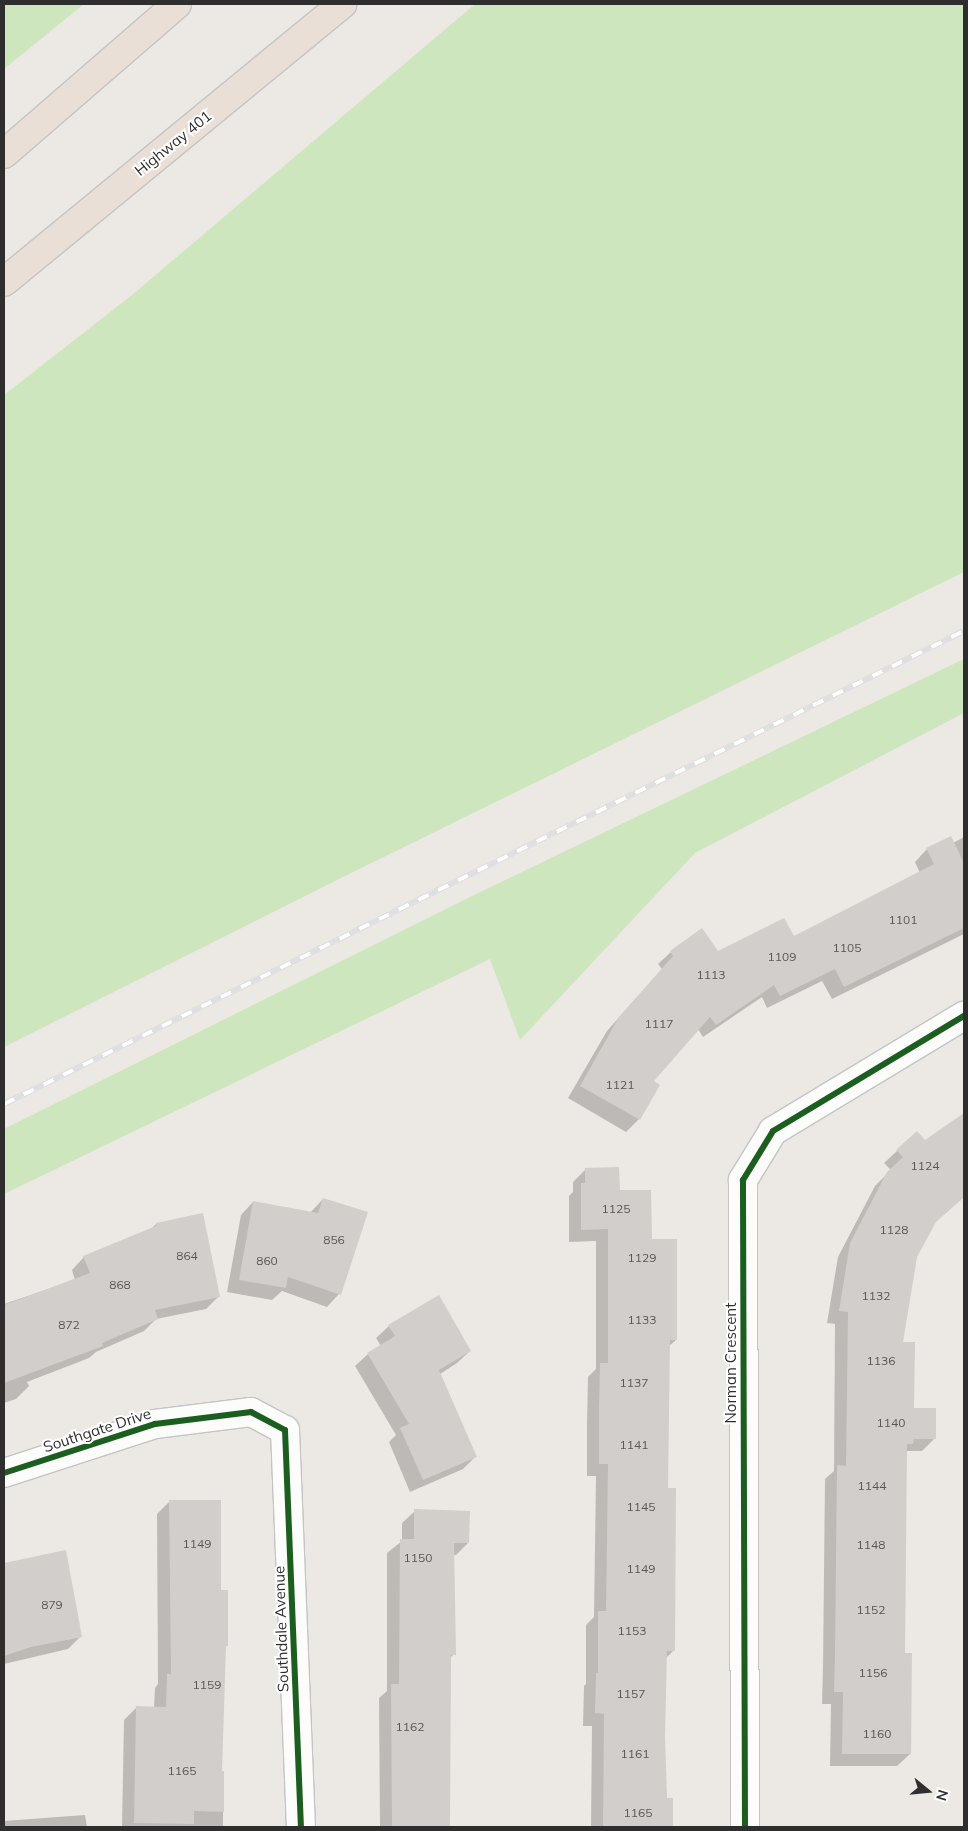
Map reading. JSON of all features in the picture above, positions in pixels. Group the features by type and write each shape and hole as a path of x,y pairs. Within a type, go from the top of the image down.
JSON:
{"highway":[{"path":"4,154 177,4"},
{"name":"Highway 401","path":"4,282 343,4"}],"street":[{"name":"Norman Crescent","path":"745,1827 743,1180 773,1131 964,1016"},
{"name":"Southgate Drive","path":"4,1473 155,1424 251,1412 285,1430"},
{"name":"Southdale Avenue","path":"285,1430 302,1827"}],"green space":[{"path":"4,4 84,4 4,69"},
{"path":"475,4 964,4 964,572 343,877 4,1047 4,395 132,295"},
{"path":"964,659 964,713 695,853 520,1040 490,959 4,1194 4,1129 468,898"}],"building":[{"path":"951,836 964,863 964,928 844,987 835,969 780,996 774,985 716,1025 710,1017 654,1081 660,1085 640,1120 580,1086 619,1017 673,956 670,951 702,928 718,951 784,918 794,936 934,864 926,848"},
{"path":"964,1113 964,1197 936,1222 917,1257 903,1342 915,1342 914,1408 936,1408 936,1439 914,1439 913,1444 907,1444 905,1653 912,1653 911,1754 842,1754 843,1692 834,1692 837,1465 846,1466 848,1312 839,1311 850,1243 887,1172 903,1157 896,1150 917,1131 925,1140"},
{"path":"619,1167 620,1190 651,1190 652,1239 677,1239 677,1340 670,1340 668,1488 676,1488 675,1651 667,1651 665,1736 667,1798 673,1798 673,1827 603,1827 604,1714 595,1713 596,1673 598,1673 598,1611 606,1611 608,1464 599,1464 599,1409 600,1363 608,1363 608,1229 581,1230 581,1183 585,1183 585,1168"},
{"path":"323,1198 368,1212 341,1295 288,1277 286,1288 239,1280 253,1201 318,1213"},
{"path":"203,1213 220,1297 155,1310 158,1319 102,1343 103,1346 4,1383 4,1305 90,1273 83,1256 156,1226 156,1223"},
{"path":"439,1295 471,1351 439,1370 477,1457 423,1480 400,1428 409,1424 367,1353 395,1336 388,1325"},
{"path":"169,1500 221,1500 221,1590 228,1590 228,1646 226,1646 222,1771 224,1771 224,1812 194,1811 194,1824 134,1823 136,1706 166,1707 167,1674 171,1674"},
{"path":"414,1509 470,1511 469,1543 454,1543 456,1655 451,1655 450,1826 392,1826 391,1684 399,1684 400,1539 414,1539"},
{"path":"66,1550 82,1637 31,1647 4,1656 4,1563"}],"railway":[{"path":"4,1104 964,631"}],"cycle path":[{"path":"745,1827 743,1180 773,1131 964,1016"},
{"path":"4,1473 155,1424 251,1412 285,1430 301,1827"}]}
